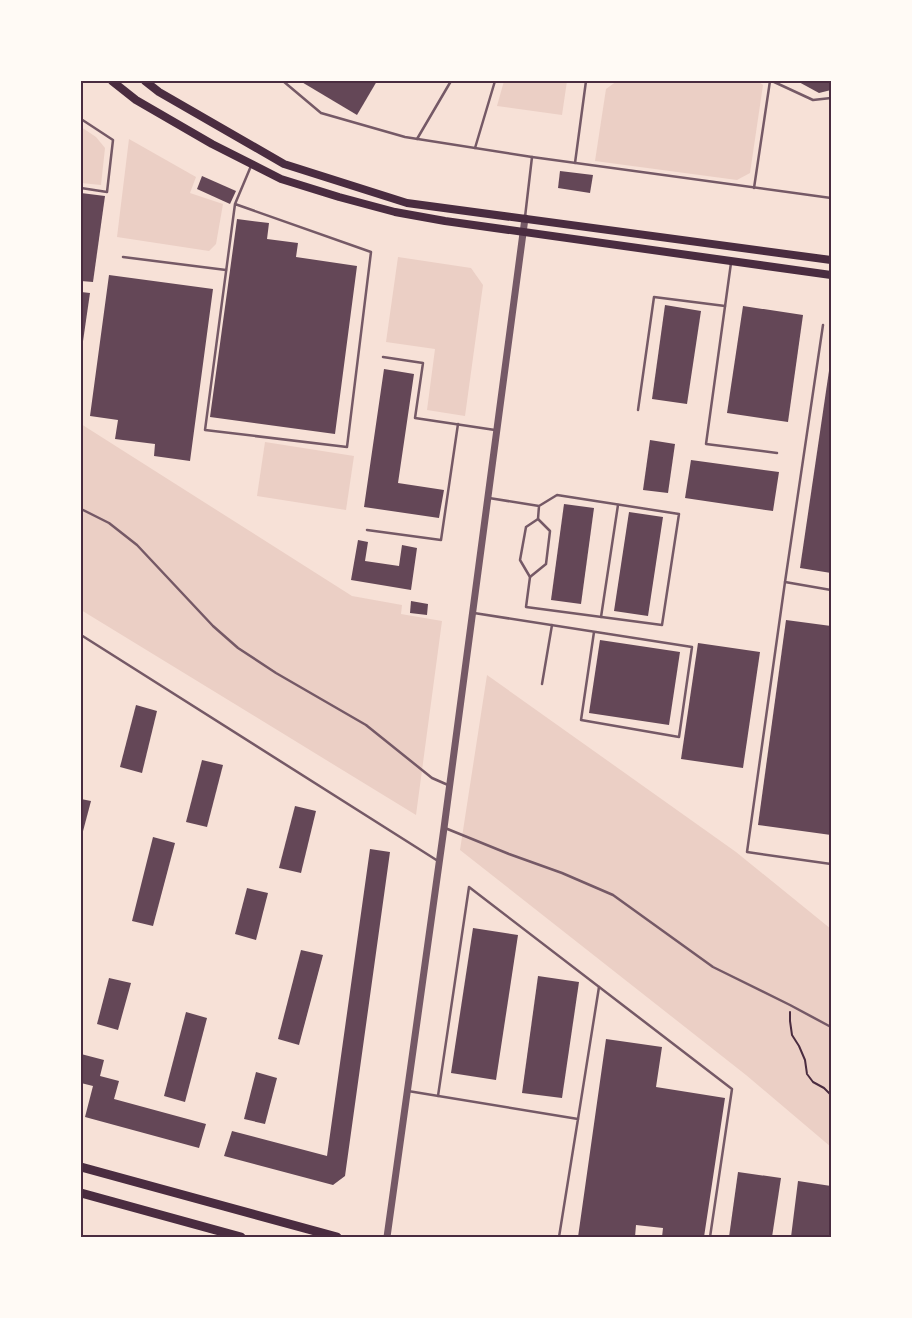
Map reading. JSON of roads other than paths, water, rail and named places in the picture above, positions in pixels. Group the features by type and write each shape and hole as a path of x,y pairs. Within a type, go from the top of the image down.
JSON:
{"main road":[{"path":"112,81 136,100 212,144 281,179 339,198 395,212 831,275"},
{"path":"145,81 168,97 284,164 407,202 831,260"},
{"path":"81,1167 337,1237"},
{"path":"81,1192 241,1237"}],"street":[{"path":"388,1237 525,218"}],"lane":[{"path":"283,81 321,112 405,137 532,157 831,198"},
{"path":"416,139 451,81"},
{"path":"475,148 495,81"},
{"path":"575,163 586,81"},
{"path":"754,188 771,81 813,100 831,98"},
{"path":"81,119 113,140 107,192 81,188"},
{"path":"525,218 532,157"},
{"path":"235,204 371,252 347,446 205,430 235,204 252,164"},
{"path":"123,257 226,270"},
{"path":"732,261 706,444 777,453"},
{"path":"638,410 654,297 725,306"},
{"path":"823,325 747,852 831,864"},
{"path":"382,357 423,363 416,418 496,430"},
{"path":"367,530 441,540 458,424"},
{"path":"487,498 539,506 557,495 679,514 662,625 526,607 530,577 520,560 526,527 538,519"},
{"path":"601,617 618,505"},
{"path":"530,577 546,564 550,531 538,519 539,506"},
{"path":"81,509 109,522 138,545 212,626 238,648 276,673 366,725 432,778 449,786"},
{"path":"786,582 831,590"},
{"path":"472,613 692,647 679,736 581,720 594,632"},
{"path":"542,684 552,625"},
{"path":"81,635 439,862"},
{"path":"444,828 562,873 613,895 713,967 831,1027"},
{"path":"438,1096 469,888 732,1090 710,1237"},
{"path":"559,1237 599,987"},
{"path":"407,1091 578,1119"}]}
